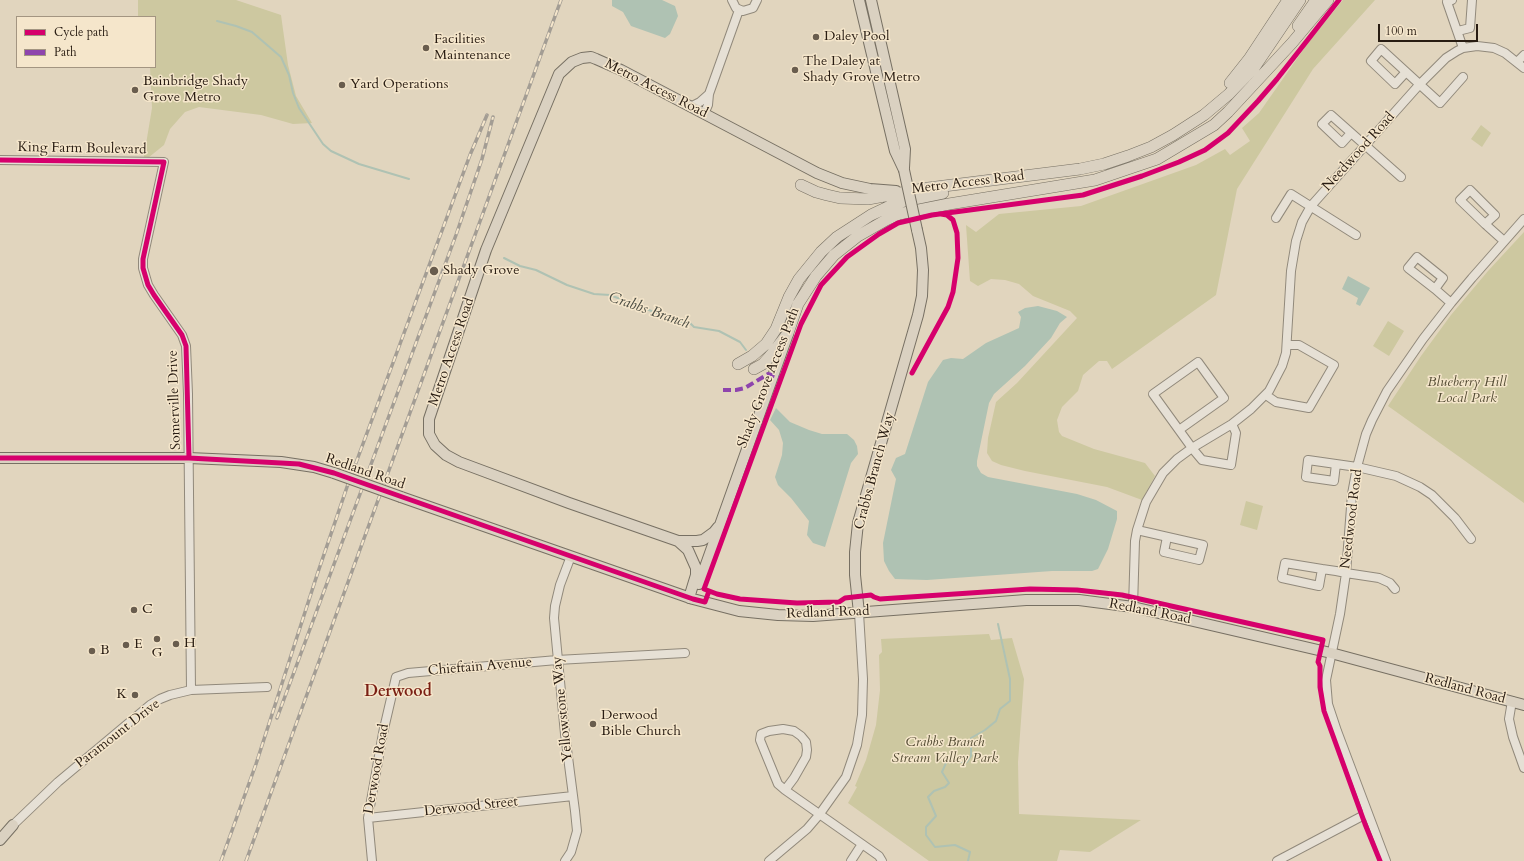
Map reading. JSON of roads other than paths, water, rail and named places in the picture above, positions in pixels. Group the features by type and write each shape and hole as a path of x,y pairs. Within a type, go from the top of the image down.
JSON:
{"highway":[{"path":"1184,128 1220,95 1241,71 1288,0"},
{"name":"Metro Access Road","path":"902,191 1056,173 1092,167 1151,147 1184,128 1214,108 1234,89 1254,68 1300,0"},
{"path":"1274,62 1316,0"},
{"path":"1274,62 1328,0"},
{"name":"Metro Access Road","path":"788,333 798,304 822,268 844,246 886,220 899,214 926,208 1095,180 1157,159 1214,125 1248,92 1274,62"},
{"path":"738,364 752,356 766,344 776,329 789,297 799,279 821,252 837,237 871,215 904,201 934,194 991,187 1056,173"},
{"path":"801,185 816,192 840,198 868,199 902,191"},
{"path":"754,369 763,364 788,333"}],"main road":[{"name":"Crabbs Branch Way","path":"859,0 895,151 904,170"},
{"name":"Crabbs Branch Way","path":"859,613 855,575 855,552 858,523 918,314 922,296 923,270 921,248 904,170 904,150 871,0"},
{"name":"Metro Access Road","path":"678,541 569,503 459,462 446,455 435,445 429,434 428,419 486,250 555,82 564,68 572,62 582,58 596,58 830,179 870,189 902,191"},
{"name":"Metro Access Road","path":"691,599 720,523 788,333"},
{"name":"Redland Road","path":"0,458 189,458 287,463 314,467 691,599 739,611 778,615 813,616 1026,600 1078,600 1133,607 1331,653 1524,704"},
{"path":"678,541 703,540 714,532 720,523"},
{"path":"678,541 688,550 696,568 691,599"},
{"path":"0,831 13,825"},
{"path":"0,840 13,825"}],"street":[{"path":"732,0 734,5 739,10 750,10 755,5 757,0"},
{"path":"1452,0 1447,2 1463,48"},
{"path":"1458,31 1470,28 1472,0"},
{"path":"704,114 708,105 709,94 739,10"},
{"name":"Needwood Road","path":"1133,607 1135,541 1146,502 1163,473 1192,448 1232,424 1251,409 1266,395 1282,366 1287,345 1291,271 1296,241 1302,222 1311,206 1364,145 1446,58 1463,48 1477,46 1494,48 1505,53 1524,68"},
{"path":"1518,62 1524,55"},
{"path":"1406,72 1440,103 1463,77"},
{"path":"690,107 709,94"},
{"path":"1351,133 1401,178"},
{"name":"King Farm Boulevard","path":"0,160 164,162"},
{"name":"Somerville Drive","path":"164,162 143,259 148,285 182,335 186,346 192,690"},
{"path":"1276,218 1291,194 1356,235"},
{"name":"Needwood Road","path":"1386,861 1328,704 1326,680 1340,614 1346,573 1352,494 1357,467 1366,434 1387,391 1423,339 1451,303 1524,219"},
{"path":"1485,224 1504,241"},
{"path":"1435,289 1451,303"},
{"path":"1266,395 1276,402 1309,408 1334,366 1299,345 1287,345"},
{"path":"1179,430 1224,398 1198,362 1153,394 1179,430 1192,448 1202,460 1231,465 1236,433 1232,424"},
{"path":"1336,464 1396,476 1420,487 1444,506 1471,539"},
{"path":"1138,530 1203,545 1199,560 1164,552 1167,537"},
{"name":"Yellowstone Way","path":"565,861 571,852 577,831 557,660 555,608 560,585 571,556"},
{"path":"1322,569 1319,586 1282,578 1285,563 1379,578 1390,583 1395,589"},
{"name":"Crabbs Branch Way","path":"769,861 807,829 820,815 846,777 857,745 862,715 859,613"},
{"name":"Chieftain Avenue","path":"396,677 408,673 557,660 685,653"},
{"name":"Derwood Road","path":"372,861 368,818 383,733 396,677"},
{"name":"Paramount Drive","path":"13,825 58,782 153,703 170,695 192,690 267,687"},
{"path":"1512,701 1509,719 1512,737 1524,768"},
{"path":"785,790 806,757 806,742 802,736 794,731 783,729 769,731 761,734 760,740 778,784 785,790 820,815 879,856 882,861"},
{"name":"Derwood Street","path":"368,818 573,796"},
{"path":"1277,861 1368,813"},
{"path":"851,861 862,844"}],"waterway":[{"name":"Crabbs Branch","path":"217,21 252,32 281,57 289,75 293,93 299,108 323,144 331,151 359,164 409,179"},
{"name":"Crabbs Branch","path":"504,258 520,266 536,270 567,285 594,294 610,295 680,322 690,323 694,327 719,331 740,342 746,350"},
{"name":"Crabbs Branch","path":"968,861 970,852 955,845 935,847 926,835 926,827 936,816 928,797 934,791 945,787 949,783 942,772 950,758 964,763 967,762 971,756 971,738 985,730 996,721 1000,709 1010,701 1010,679 998,624"}],"railway":[{"path":"246,861 561,0"},
{"path":"221,861 256,764 347,487 470,155 487,115"},
{"path":"277,718 456,235 482,159 493,117"}],"place":[{"name":"Daley Pool","path":"816,37"},
{"name":"Facilities Maintenance","path":"426,48"},
{"name":"The Daley at Shady Grove Metro","path":"795,70"},
{"name":"Yard Operations","path":"342,85"},
{"name":"Bainbridge Shady Grove Metro","path":"135,90"},
{"name":"Shady Grove","path":"434,271"},
{"name":"C","path":"134,610"},
{"name":"G","path":"157,639"},
{"name":"H","path":"176,644"},
{"name":"E","path":"126,645"},
{"name":"B","path":"92,651"},
{"name":"K","path":"135,695"},
{"name":"Derwood Bible Church","path":"593,724"}],"district":[{"name":"Derwood","path":"398,692"}],"park label":[{"name":"Blueberry Hill Local Park","path":"1467,392"},
{"name":"Crabbs Branch Stream Valley Park","path":"945,752"}]}
